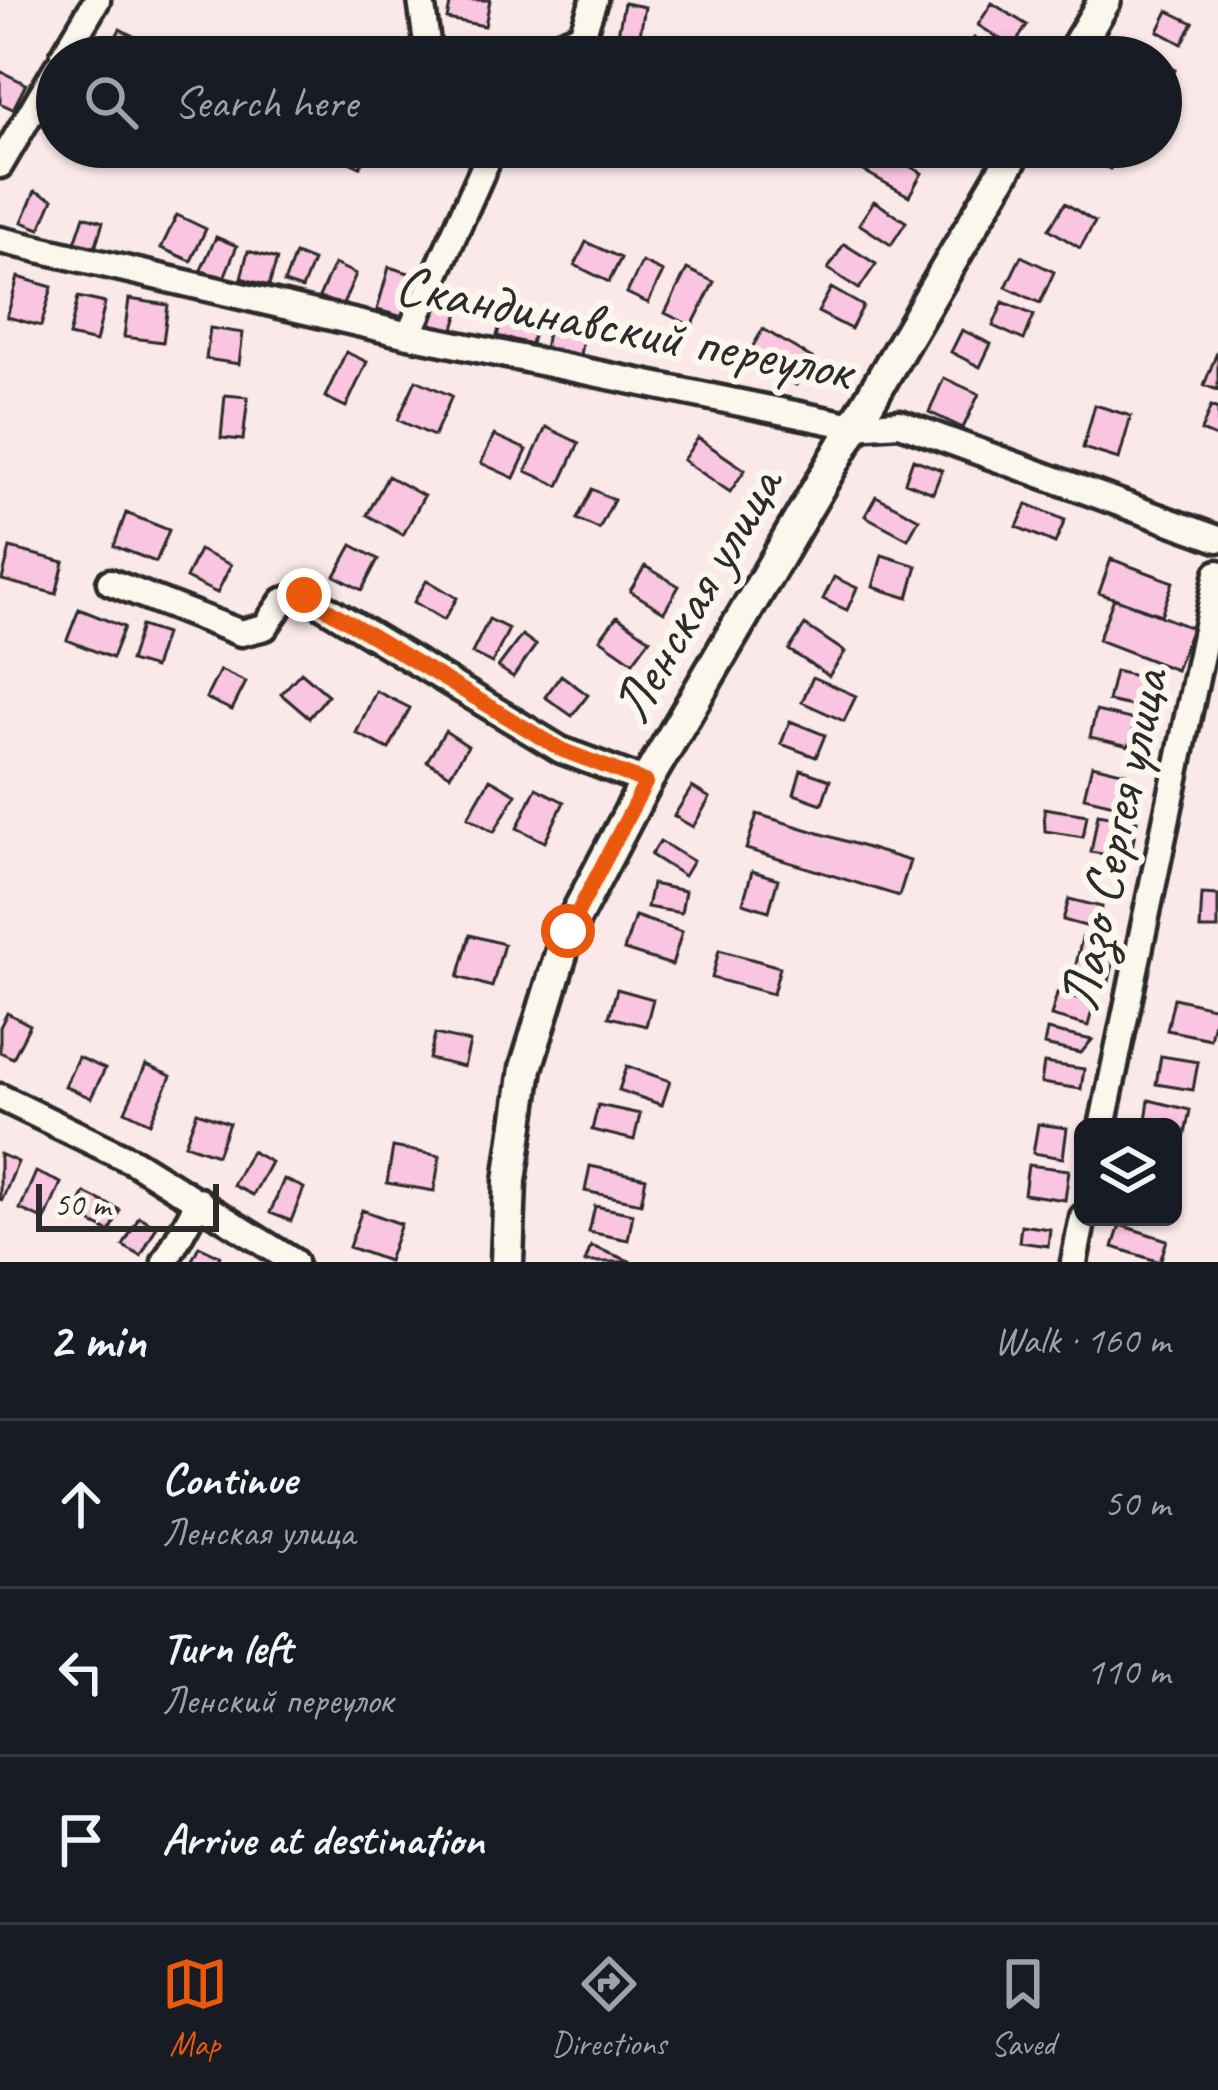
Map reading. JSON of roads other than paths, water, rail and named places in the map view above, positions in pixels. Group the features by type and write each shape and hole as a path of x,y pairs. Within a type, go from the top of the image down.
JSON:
{"main road":[{"path":"1084,36 1105,0"},
{"name":"Ленская улица","path":"507,1262 510,1180 526,1068 568,931 646,782 1006,168"}],"street":[{"path":"76,36 97,0"},
{"path":"421,0 426,36"},
{"path":"579,36 594,0"},
{"path":"0,165 36,104"},
{"path":"409,335 484,168"},
{"name":"Скандинавский переулок","path":"0,240 409,335 853,427 900,423 1218,538"},
{"name":"Лазо Сергея улица","path":"1104,1118 1218,573"},
{"path":"110,582 241,633 265,627 283,601 304,595 562,750 646,782"},
{"path":"0,1097 134,1162 294,1262"},
{"path":"165,1262 199,1201"},
{"path":"1074,1262 1081,1226"}]}
